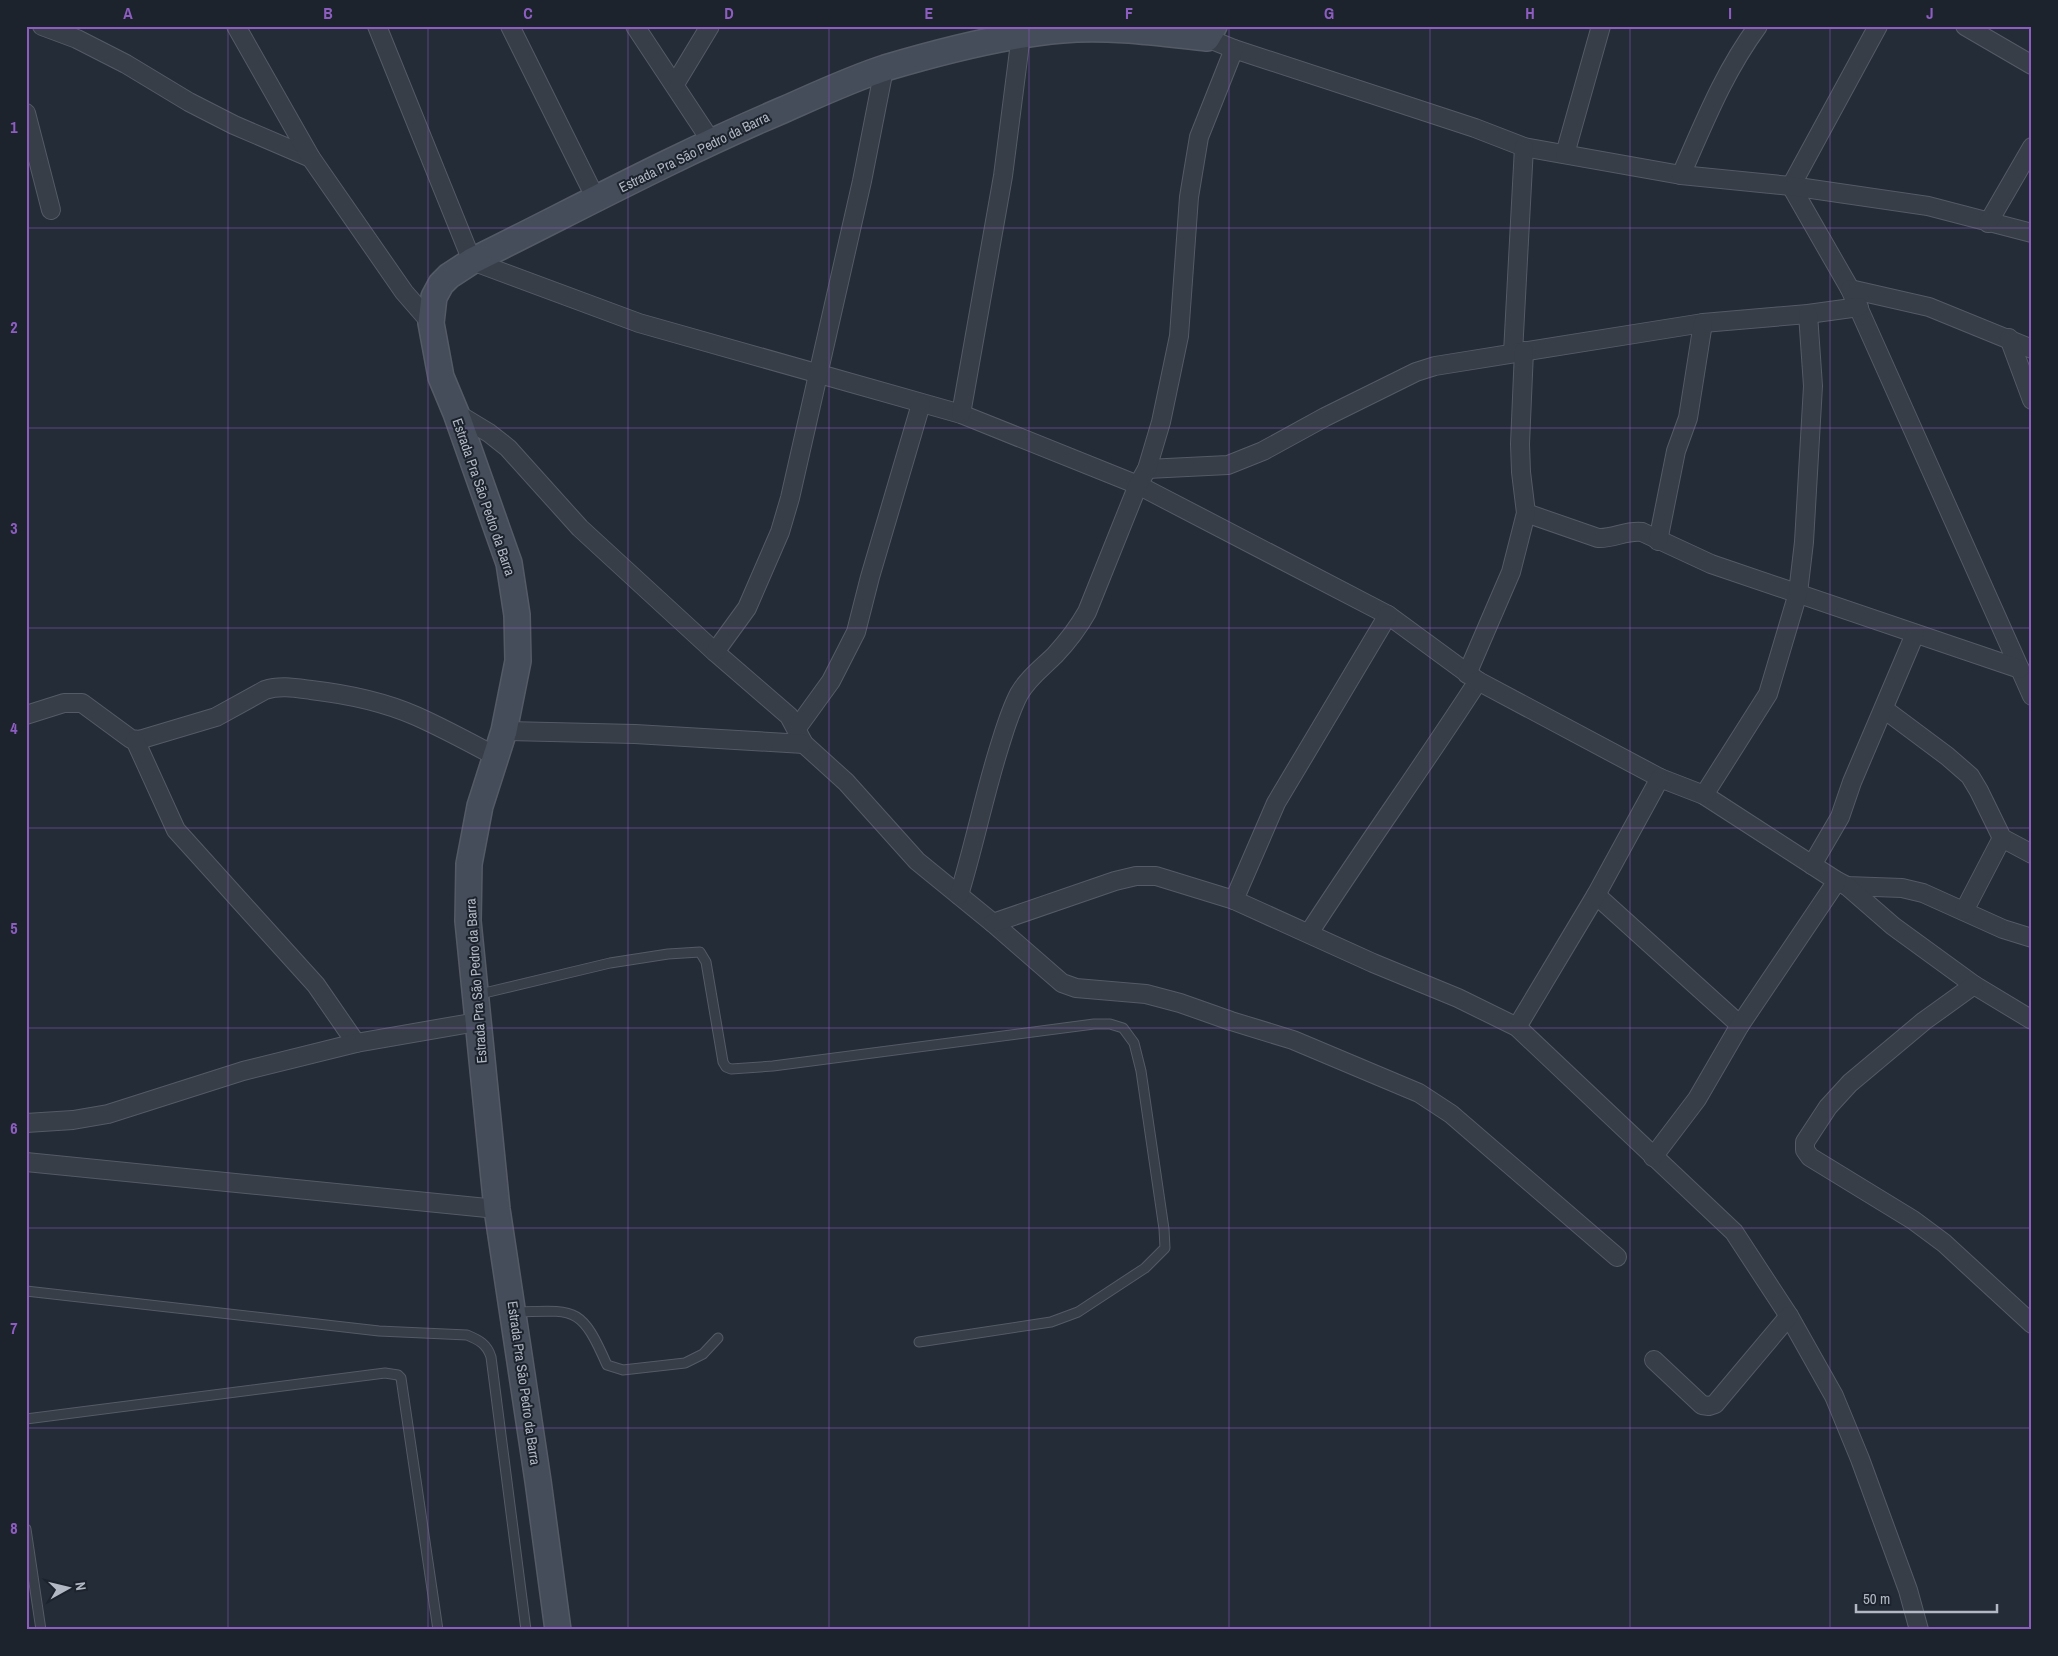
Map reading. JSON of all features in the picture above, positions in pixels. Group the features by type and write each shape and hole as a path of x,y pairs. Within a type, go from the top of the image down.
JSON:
{"street":[{"path":"42,26 77,39 126,64 189,102 234,125 311,158"},
{"path":"236,26 311,158 404,292 431,323"},
{"path":"377,26 472,261 639,323 961,414 1138,485 1388,615 1473,677 1660,778 1704,795 1842,884 1893,926 1974,985 2032,1020"},
{"path":"510,26 596,200"},
{"path":"635,26 711,141"},
{"path":"675,84 710,26"},
{"path":"1565,154 1601,26"},
{"path":"1682,175 1717,94 1741,50 1758,26"},
{"path":"1791,186 1878,26"},
{"path":"1965,26 2032,65"},
{"name":"Estrada Pra São Pedro da Barra","path":"558,1630 497,1209 468,920 469,864 480,806 504,732 518,661 517,614 509,564 456,413 441,377 431,323 434,297 441,284 449,276 472,261 711,141 884,68 984,42 1064,30 1112,29 1159,32 1211,32"},
{"path":"1211,32 1234,49 1475,128 1524,147 1682,175 1791,186 1928,206 1988,223 2032,232"},
{"path":"961,414 1000,195 1021,35"},
{"path":"959,895 972,854 977,826 991,774 1011,709 1030,679 1077,630 1087,612 1138,485 1147,469 1161,422 1179,336 1189,196 1197,146 1234,49"},
{"path":"715,652 747,608 780,532 790,498 862,182 884,68"},
{"path":"26,113 51,210"},
{"path":"1309,933 1359,855 1438,742 1473,677 1510,577 1526,513 1520,472 1518,352 1524,147"},
{"path":"1988,223 2032,147"},
{"path":"1791,186 1850,288 2032,696"},
{"path":"1850,288 1929,308 2009,338 2032,349"},
{"path":"1147,469 1228,465 1263,451 1325,416 1416,372 1435,366 1702,323 1808,314 1858,307"},
{"path":"1704,795 1768,694 1798,593 1804,542 1813,386 1808,314"},
{"path":"1658,541 1676,451 1688,418 1702,323"},
{"path":"2009,338 2032,400"},
{"path":"797,728 831,681 856,632 862,616 870,577 921,404"},
{"path":"456,413 489,433 508,448 580,528 715,652 782,710 797,728 804,744 846,782 917,861 993,922 1062,984 1076,988 1146,994 1180,1003 1293,1040 1419,1092 1451,1114 1617,1257"},
{"path":"1526,513 1604,539 1631,531 1642,532 1711,564 2020,669"},
{"path":"1234,900 1276,803 1388,615"},
{"path":"1812,865 1840,817 1914,634"},
{"path":"135,740 162,734 216,717 265,690 280,687 326,692 398,710 421,719 495,756"},
{"path":"26,715 64,703 82,703 135,740 176,830 316,986 356,1043"},
{"path":"1884,709 1947,756 1970,776 2002,838 2032,854"},
{"path":"504,732 635,734 804,744"},
{"path":"1517,1027 1596,895 1660,778"},
{"path":"1964,911 2002,838"},
{"path":"993,922 1136,876 1156,876 1234,900 1374,963 1458,998 1517,1027 1734,1232 1789,1316 1834,1396 1860,1459 1908,1590 1919,1630"},
{"path":"1842,884 1902,888 1916,891 2003,928 2032,938"},
{"path":"1653,1157 1697,1099 1740,1025 1842,884"},
{"path":"1596,895 1740,1025"},
{"path":"1974,985 1924,1021 1850,1083 1828,1107 1805,1142 1805,1150 1810,1157 1913,1220 1944,1243 2032,1324"},
{"path":"26,1123 73,1120 108,1114 243,1071 356,1043 477,1022"},
{"path":"26,1162 497,1209"},
{"path":"1654,1360 1702,1405 1709,1406 1714,1404 1789,1316"}],"lane":[{"path":"476,995 610,963 668,954 700,952 706,962 723,1062 726,1067 731,1069 773,1066 1094,1024 1110,1024 1123,1028 1134,1043 1142,1071 1165,1248 1145,1268 1078,1312 1060,1319 1051,1322 918,1342"},
{"path":"26,1291 379,1331 467,1335 477,1340 489,1350 491,1357 526,1630"},
{"path":"513,1312 561,1311 575,1315 586,1324 607,1365 623,1370 685,1363 703,1354 718,1338"},
{"path":"26,1419 385,1373 398,1375 400,1378 438,1630"},
{"path":"26,1529 41,1630"}]}
